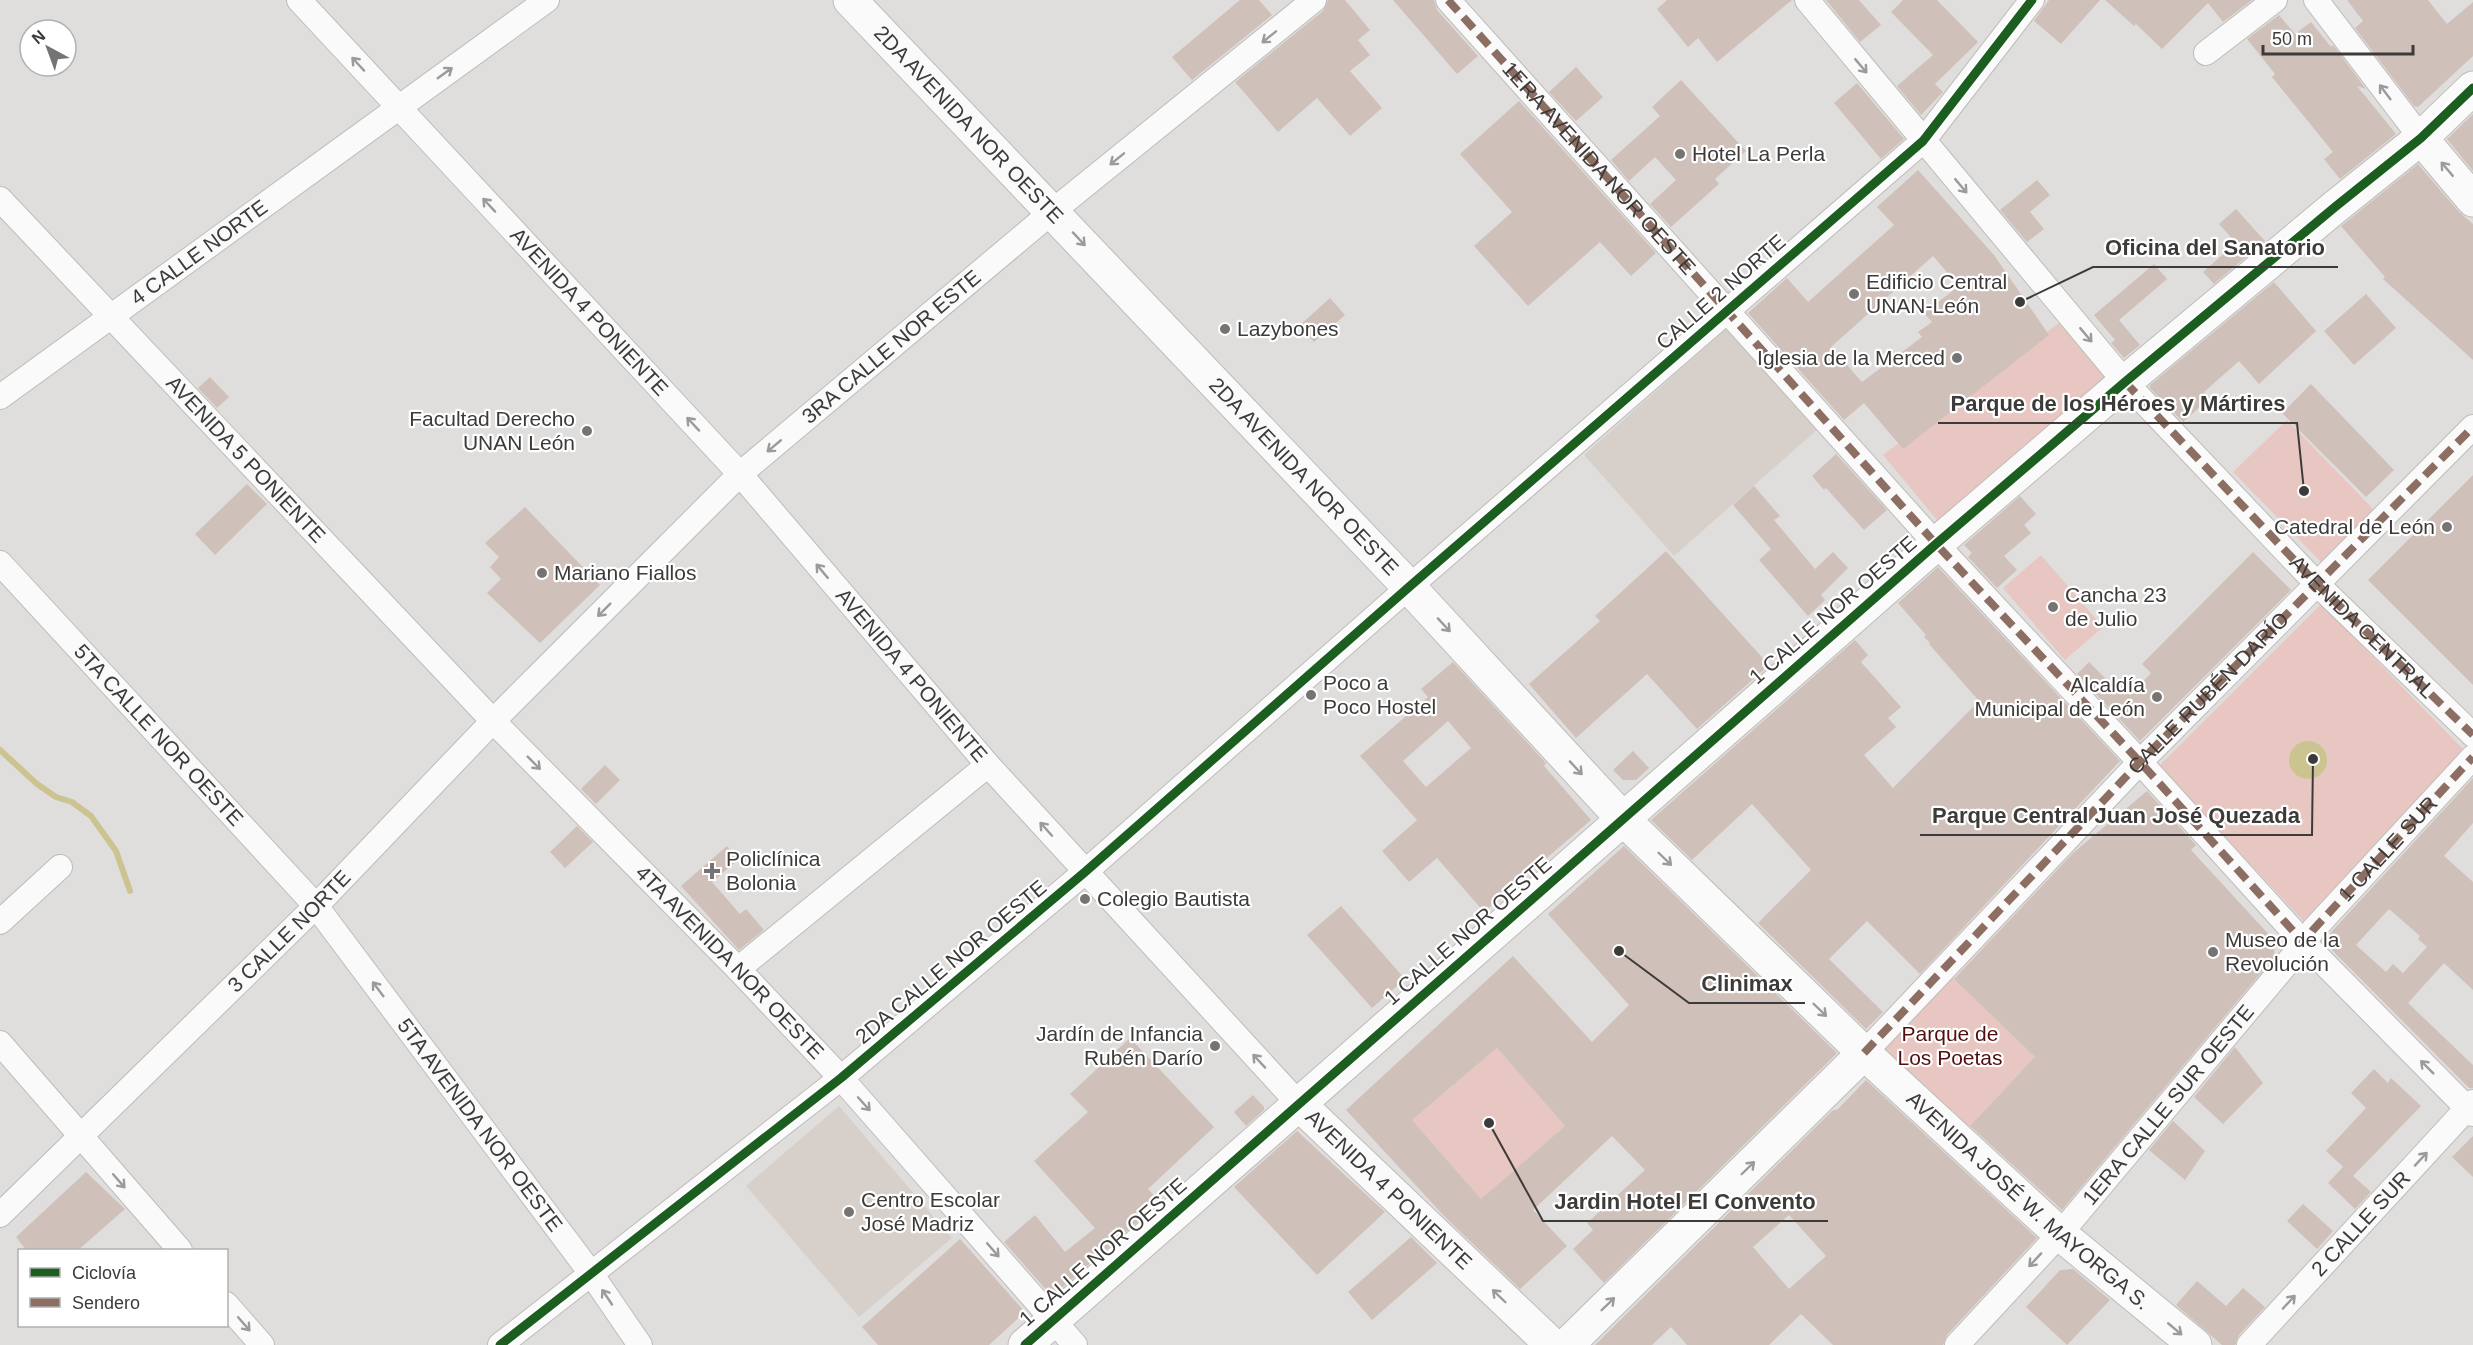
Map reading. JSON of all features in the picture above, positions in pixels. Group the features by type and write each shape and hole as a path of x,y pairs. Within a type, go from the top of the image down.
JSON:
{"street":[{"name":"AVENIDA 4 PONIENTE","path":"299,0 740,474 987,765 1299,1104 1553,1342"},
{"name":"4 CALLE NORTE","path":"0,397 547,0"},
{"name":"2DA AVENIDA NOR OESTE","path":"849,0 1053,211 1409,587 1623,819 1864,1053"},
{"name":"3RA CALLE NOR ESTE","path":"493,721 740,474 1053,211 1314,0"},
{"name":"1ERA AVENIDA NOR OESTE","path":"1448,0 1728,310 1935,544 2140,762 2304,944 2471,1108"},
{"name":"AVENIDA CENTRAL","path":"1807,0 2126,381 2317,584 2473,735"},
{"name":"CALLE 2 NORTE","path":"1409,587 1923,141 2032,0"},
{"path":"2206,53 2275,0"},
{"path":"2316,0 2421,138 2473,200"},
{"name":"1 CALLE NOR OESTE","path":"1025,1345 1935,544 2126,381 2421,138 2473,88"},
{"name":"AVENIDA 5 PONIENTE","path":"0,199 493,721"},
{"name":"CALLE RUBÉN DARÍO","path":"1553,1342 1864,1053 2140,762 2473,427"},
{"name":"5TA CALLE NOR OESTE","path":"0,563 316,906"},
{"name":"2DA CALLE NOR OESTE","path":"500,1345 590,1272 841,1078 1085,872 1409,587"},
{"name":"3 CALLE NORTE","path":"0,1215 316,906 493,721"},
{"name":"4TA AVENIDA NOR OESTE","path":"493,721 738,969 841,1078 1075,1345"},
{"name":"1 CALLE SUR","path":"2304,944 2313,930 2473,757"},
{"path":"738,969 987,765"},
{"path":"0,922 60,867"},
{"name":"5TA AVENIDA NOR OESTE","path":"316,906 590,1272 640,1345"},
{"name":"1ERA CALLE SUR OESTE","path":"1958,1345 2060,1234 2304,944"},
{"path":"0,1043 178,1249"},
{"name":"AVENIDA JOSÉ W. MAYORGA S.","path":"1864,1053 2060,1234 2195,1345"},
{"name":"2 CALLE SUR","path":"2249,1345 2471,1108"},
{"path":"228,1306 262,1345"}],"shaded area":[{"path":"1727,328 1817,430 1674,556 1584,455"},
{"path":"2308,741 2315,742 2321,747 2326,753 2326,767 2321,773 2315,778 2308,779 2301,778 2295,773 2290,767 2289,760 2290,753 2295,747 2301,742"},
{"name":"Centro Escolar José Madriz","path":"839,1106 952,1238 859,1317 746,1186"}],"green space":[{"path":"2059,323 2104,376 2106,382 1938,521 1883,455"},
{"path":"2287,420 2374,510 2321,562 2233,472"},
{"name":"Cancha 23 de Julio","path":"2041,555 2103,627 2065,660 2003,588"},
{"path":"2321,604 2466,752 2308,926 2159,766"},
{"name":"Parque de Los Poetas","path":"1949,974 2035,1057 1969,1127 1952,1110 1876,1056"},
{"path":"1497,1048 1565,1126 1481,1199 1412,1120"}],"building":[{"path":"1240,0 1259,0 1272,15 1192,80 1172,57"},
{"path":"1328,0 1345,0 1370,30 1358,40 1370,55 1350,71 1382,108 1350,136 1317,98 1278,132 1235,82 1323,11"},
{"path":"1393,0 1434,0 1437,10 1478,56 1457,74"},
{"path":"1667,0 1792,0 1717,62 1698,38 1688,47 1657,9"},
{"path":"1826,0 1859,0 1881,25 1860,42"},
{"path":"1903,0 1937,0 1978,42 1935,84 1943,92 1921,115 1897,86 1933,55 1891,12"},
{"path":"2049,0 2100,0 2061,44 2034,21"},
{"path":"2105,0 2252,0 2223,22 2208,3 2162,49 2136,24 2134,26"},
{"path":"2347,0 2428,0 2447,24 2473,2 2473,56 2418,107 2414,106 2355,28 2363,21"},
{"path":"2279,15 2295,34 2311,22 2331,47 2333,45 2366,89 2357,86 2396,134 2340,179 2324,159 2333,152 2272,77 2275,74 2247,39"},
{"path":"1576,67 1603,97 1576,121 1549,92"},
{"name":"Hotel La Perla","path":"1681,80 1746,151 1715,179 1719,184 1671,227 1650,204 1676,180 1655,157 1629,181 1611,160 1660,116 1652,107"},
{"path":"1857,83 1904,139 1881,159 1834,103"},
{"path":"1519,101 1656,253 1631,276 1600,242 1528,306 1474,246 1512,212 1460,154"},
{"path":"2473,114 2473,171 2447,139"},
{"path":"2418,164 2459,212 2473,224 2473,360 2383,279 2385,277 2341,226"},
{"path":"1918,170 1994,255 2049,335 1903,449 1864,403 1844,420 1748,313 1787,278 1808,302 1894,225 1877,207","holes":["1933,256 1959,286 1924,313 1932,322 1918,332 1922,337 1862,382 1831,347"]},
{"path":"2037,180 2050,195 2030,212 2044,229 2027,242 2000,210"},
{"path":"2236,209 2265,241 2214,284 2203,272 2236,243 2219,224"},
{"path":"2154,264 2167,279 2119,320 2140,345 2124,358 2111,343 2115,340 2094,315"},
{"path":"2274,282 2316,331 2259,384 2239,361 2204,392 2210,398 2183,422 2150,388 2150,385"},
{"path":"2366,294 2396,328 2354,365 2324,331"},
{"path":"1330,298 1345,315 1314,342 1299,326"},
{"path":"210,377 229,397 217,408 198,388"},
{"path":"2311,384 2394,470 2366,497 2282,413"},
{"path":"1836,454 1887,510 1864,530 1812,476"},
{"name":"Catedral de León","path":"2473,475 2473,685 2368,580"},
{"path":"247,484 267,504 215,555 195,534"},
{"path":"1754,486 1780,516 1774,520 1815,569 1833,552 1848,568 1821,595 1825,600 1808,616 1759,560 1771,549 1733,505"},
{"path":"2020,496 2036,514 2024,525 2031,533 2004,556 2017,570 1997,588 1968,557 1972,553 1964,545"},
{"name":"Mariano Fiallos","path":"525,507 600,585 540,643 487,593 501,579 490,567 499,557 485,543"},
{"path":"1666,551 1769,665 1697,729 1647,674 1576,738 1529,684 1600,621 1595,616"},
{"path":"2253,552 2291,590 2140,741 2077,674 2089,662 2117,690 2121,686 2130,695 2151,673 2142,664"},
{"path":"1938,567 2120,761 1920,974 1867,921 1829,959 1883,1012 1866,1029 1758,923 1811,870 1752,804 1692,860 1651,820 1855,640 1868,655 1861,662 1901,707 1888,718 1896,727 1864,755 1893,788 1979,701 1929,644 1924,637 1926,635 1898,603"},
{"path":"1453,662 1546,763 1544,766 1591,820 1484,912 1437,858 1409,882 1382,851 1417,820 1360,756 1428,697 1421,689","holes":["1448,721 1471,748 1426,787 1403,761"]},
{"path":"1633,751 1649,768 1636,780 1623,780 1613,770"},
{"path":"605,765 620,780 596,804 581,789"},
{"path":"2473,778 2473,823 2444,856 2473,882 2473,990 2444,963 2408,1003 2473,1065 2473,1088 2469,1088 2323,941","holes":["2389,909 2420,936 2418,939 2427,947 2403,973 2393,964 2386,972 2356,945"]},
{"path":"2147,791 2196,845 2191,850 2273,939 2275,956 2062,1210 1970,1126 2035,1057 1954,979 2073,853"},
{"path":"577,826 593,842 565,868 550,852"},
{"path":"727,846 738,860 712,882 740,914 746,909 764,930 739,950 681,886"},
{"path":"1624,846 1837,1053 1604,1283 1573,1249 1593,1230 1587,1223 1645,1170 1612,1136 1533,1210 1567,1246 1520,1289 1447,1219 1346,1110 1513,956 1592,1042 1629,1005 1548,914","holes":["1497,1048 1565,1126 1481,1199 1412,1120"]},
{"path":"1341,906 1405,979 1372,1008 1307,935"},
{"path":"1130,1038 1214,1127 1148,1189 1160,1202 1055,1294 1049,1293 1004,1242 1035,1215 1065,1252 1095,1228 1034,1161 1088,1112 1070,1094"},
{"path":"2235,1047 2263,1083 2223,1124 2194,1097"},
{"path":"2374,1069 2388,1083 2391,1078 2421,1106 2353,1176 2326,1151 2366,1108 2351,1093"},
{"path":"1866,1080 2037,1238 1947,1335 1943,1345 1833,1345 1801,1314 1769,1345 1687,1345 1671,1327 1652,1345 1595,1345 1832,1111 1838,1109","holes":["1789,1215 1826,1256 1789,1289 1753,1247"]},
{"path":"1253,1095 1264,1110 1246,1126 1234,1112"},
{"path":"2173,1121 2205,1151 2185,1180 2149,1150"},
{"path":"1297,1131 1385,1212 1317,1275 1234,1187"},
{"path":"2473,1136 2473,1177 2452,1157"},
{"path":"2343,1167 2371,1192 2355,1209 2328,1183"},
{"path":"86,1172 125,1209 79,1249 25,1249 16,1237"},
{"path":"2303,1204 2333,1231 2317,1249 2287,1221"},
{"path":"1411,1237 1437,1263 1372,1320 1348,1292"},
{"path":"960,1239 1025,1312 989,1345 878,1345 862,1327"},
{"path":"2073,1269 2110,1300 2067,1345 2026,1307 2060,1270"},
{"path":"2197,1281 2226,1306 2243,1288 2265,1307 2239,1335 2235,1345 2222,1345 2176,1305"}],"waterway":[{"path":"0,750 37,784 56,797 72,802 91,816 116,851 130,891"}],"marked path":[{"path":"1448,0 1936,544 2140,762 2304,943 2313,930 2473,757"},
{"path":"2125,382 2317,584 2473,735"},
{"path":"1864,1053 2140,762 2473,427"}],"cycle path":[{"path":"500,1345 841,1078 1085,872 1923,141 2032,0"},
{"path":"1025,1345 1936,544 2125,382 2421,138 2473,88"}],"place":[{"name":"Hotel La Perla","path":"1680,154"},
{"name":"Edificio Central UNAN-León","path":"1854,294"},
{"name":"Oficina del Sanatorio","path":"2020,302"},
{"name":"Lazybones","path":"1225,329"},
{"name":"Iglesia de la Merced","path":"1957,358"},
{"name":"Facultad Derecho UNAN León","path":"587,431"},
{"name":"Parque de los Héroes y Mártires","path":"2304,491"},
{"name":"Catedral de León","path":"2447,527"},
{"name":"Mariano Fiallos","path":"542,573"},
{"name":"Cancha 23 de Julio","path":"2053,607"},
{"name":"Poco a Poco Hostel","path":"1311,695"},
{"name":"Alcaldía Municipal de León","path":"2157,697"},
{"name":"Parque Central Juan José Quezada","path":"2313,759"},
{"name":"Policlínica Bolonia","path":"712,871"},
{"name":"Colegio Bautista","path":"1085,899"},
{"name":"Clinimax","path":"1619,951"},
{"name":"Museo de la Revolución","path":"2213,952"},
{"name":"Jardín de Infancia Rubén Darío","path":"1215,1046"},
{"name":"Jardin Hotel El Convento","path":"1489,1123"},
{"name":"Centro Escolar José Madriz","path":"849,1212"}]}
